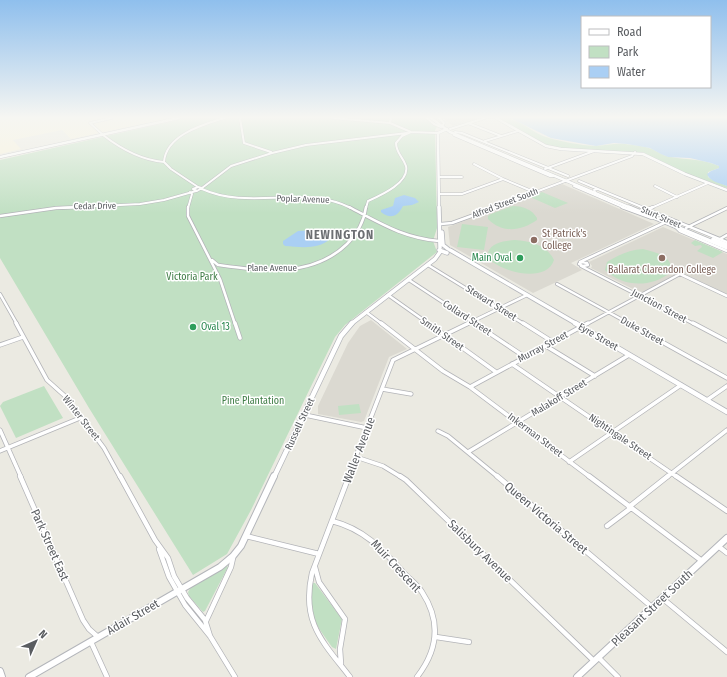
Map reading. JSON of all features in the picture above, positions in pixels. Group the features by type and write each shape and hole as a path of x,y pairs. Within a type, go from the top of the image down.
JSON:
{"main road":[{"path":"0,156 32,150"},
{"path":"439,150 440,250"},
{"name":"Sturt Street","path":"493,150 556,177 567,178"},
{"name":"Sturt Street","path":"501,150 546,168 595,192 656,218 727,245"},
{"path":"578,150 635,153 656,159 683,173 727,190"},
{"name":"Sturt Street","path":"595,192 688,227 717,241 727,250"},
{"path":"441,241 448,251"},
{"name":"Eyre Street","path":"440,250 448,251 469,261 727,412"},
{"name":"Russell Street","path":"235,555 246,536 305,415 339,339 351,324 435,259 440,254 440,250"},
{"name":"Russell Street","path":"435,259 448,251"},
{"name":"Pleasant Street South","path":"577,677 727,538"},
{"name":"Adair Street","path":"29,677 225,563 235,555"},
{"path":"0,670 2,677"}],"street":[{"path":"126,150 146,160 164,162"},
{"path":"167,150 164,157 164,162 168,167 197,191 202,189 205,184"},
{"path":"265,150 272,152"},
{"path":"198,187 205,184 231,166 284,150"},
{"name":"Plane Avenue","path":"212,260 218,265 225,266 284,269 310,266 343,249 350,241 365,215 368,201 393,189 405,174 406,167 396,150"},
{"name":"Sturt Street","path":"487,150 550,176 556,177"},
{"path":"546,168 594,151"},
{"name":"Alfred Street South","path":"441,227 635,153"},
{"path":"474,164 503,179 534,192"},
{"path":"440,177 462,177"},
{"path":"440,194 462,194 503,179"},
{"name":"Sturt Street","path":"579,181 688,227"},
{"path":"648,209 708,183"},
{"name":"Sturt Street","path":"574,186 595,192"},
{"path":"656,186 659,189 677,197"},
{"name":"Poplar Avenue","path":"198,187 206,191 234,198 325,199 344,204 393,230 426,240 441,241"},
{"name":"Cedar Drive","path":"190,192 194,188 198,187"},
{"path":"595,192 598,189"},
{"name":"Poplar Avenue","path":"197,191 206,191"},
{"name":"Cedar Drive","path":"0,216 65,207 131,205 164,200 197,191"},
{"path":"190,192 192,194 188,205 188,216 212,260 240,338"},
{"path":"688,227 727,208"},
{"path":"580,262 666,222"},
{"name":"Sturt Street","path":"676,226 680,231 727,250"},
{"path":"717,241 727,235"},
{"name":"Sturt Street","path":"717,241 727,242"},
{"path":"588,265 587,261 589,258"},
{"path":"580,262 588,265"},
{"path":"580,262 579,264 581,266 588,265"},
{"name":"Stewart Street","path":"428,265 553,342"},
{"name":"Junction Street","path":"588,265 588,268 592,271"},
{"name":"Junction Street","path":"581,266 727,341"},
{"name":"Murray Street","path":"470,386 680,274 727,296"},
{"name":"Collard Street","path":"409,280 525,357"},
{"name":"Duke Street","path":"557,284 727,378"},
{"name":"Winter Street","path":"0,294 47,380 66,397 80,418 104,448 158,545 169,577 206,622 210,636"},
{"name":"Smith Street","path":"388,295 496,372"},
{"name":"Waller Avenue","path":"350,677 316,631 308,611 307,591 319,554 393,360 527,295"},
{"name":"Inkerman Street","path":"366,312 445,372 470,386 702,561"},
{"path":"0,345 23,337"},
{"path":"546,346 595,376"},
{"name":"Malakoff Street","path":"468,452 629,355"},
{"name":"Nightingale Street","path":"512,364 727,511"},
{"path":"569,462 681,385"},
{"path":"707,400 727,386"},
{"path":"382,389 411,394"},
{"path":"305,415 367,428"},
{"path":"0,451 80,418"},
{"name":"Park Street East","path":"0,430 84,620 89,629 98,637"},
{"path":"607,526 727,430"},
{"name":"Queen Victoria Street","path":"438,431 448,436 468,452 652,607"},
{"name":"Salisbury Avenue","path":"356,457 386,467 406,480 596,659 618,677"},
{"name":"Muir Crescent","path":"332,520 354,528 377,544 421,591 432,616 436,637 432,653 425,669 417,677"},
{"path":"246,536 319,554"},
{"path":"718,546 727,553"},
{"name":"Russell Street","path":"206,622 235,555"},
{"name":"Waller Avenue","path":"316,563 316,575 318,581 345,619 340,653 342,667"},
{"name":"Winter Street","path":"179,590 186,606 210,636 235,677"},
{"path":"662,598 727,652"},
{"path":"436,637 469,642"},
{"path":"91,641 107,677"}],"shaded area":[{"path":"0,150 19,150 0,154"},
{"name":"St Patrick's College","path":"562,184 654,224 571,263 582,270 533,293 450,245 448,227"},
{"name":"Ballarat Clarendon College","path":"663,227 727,254 727,294 680,272 641,293 591,268 592,266 589,262"},
{"path":"371,320 407,349 389,357 364,421 361,422 318,414 318,406 348,343 360,326"}],"green space":[{"name":"Victoria Park","path":"46,150 435,150 437,228 433,241 437,252 345,325 335,337 251,510 227,554 193,575 89,408 0,258 0,160"},
{"path":"588,150 653,150 663,155 713,164 719,166 719,168 708,172 708,177 727,186 727,188 688,174 644,153"},
{"path":"542,192 568,203 555,208 530,197"},
{"path":"513,206 523,207 530,210 535,215 537,220 525,227 506,229 494,224 488,219 488,216 491,214"},
{"path":"462,224 488,227 484,250 457,247"},
{"name":"Main Oval","path":"515,240 526,241 543,247 554,260 549,267 542,272 533,274 504,268 495,264 489,259 488,253 492,246"},
{"path":"695,240 723,252 713,258 697,251 702,247 701,245 695,246 691,243"},
{"path":"643,249 663,256 667,259 671,267 670,273 654,281 637,284 620,280 605,270 607,262 615,257 624,253"},
{"path":"44,386 63,418 16,438 0,406 3,402"},
{"path":"359,404 361,413 339,415 338,406"},
{"path":"227,566 228,567 205,611 203,612 189,596 188,592 191,587"},
{"path":"312,583 315,583 342,619 336,649 332,647 314,618 311,603"}],"water":[{"path":"653,150 727,150 727,186 713,181 708,177 707,174 719,168 719,166 690,158 668,157"},
{"path":"404,195 415,198 419,202 412,205 403,206 394,216 388,216 381,212 381,210 393,206 395,198"},
{"path":"321,230 329,234 330,239 320,245 297,247 285,246 283,244 283,241 298,231"}],"place":[{"name":"St Patrick's College","path":"534,240"},
{"name":"Main Oval","path":"520,258"},
{"name":"Ballarat Clarendon College","path":"662,258"},
{"name":"Oval 13","path":"193,327"}],"district":[{"name":"NEWINGTON","path":"340,235"}],"park label":[{"name":"Pine Plantation","path":"253,401"}]}
